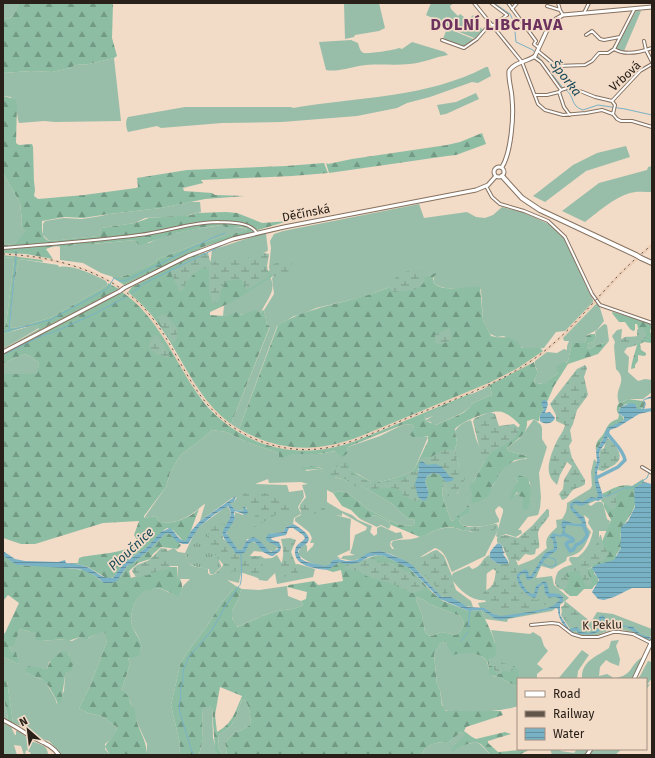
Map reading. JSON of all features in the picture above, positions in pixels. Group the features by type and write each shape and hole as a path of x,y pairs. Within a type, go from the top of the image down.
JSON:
{"main road":[{"path":"502,176 504,172 502,167 508,156 513,108 509,72 512,66 537,53 541,42 552,23 563,15 652,6"},
{"path":"496,176 494,169 498,166 502,167"},
{"path":"496,176 502,176 522,198 540,210 652,263"},
{"path":"486,186 496,176"},
{"name":"Děčínská","path":"3,352 124,288 202,249 257,233 486,186"},
{"path":"634,678 652,642"},
{"path":"3,720 17,726 32,737 45,743 59,755"}],"street":[{"path":"475,3 522,62 538,104 542,108 558,114 570,115 602,110 613,114 620,120 652,127"},
{"path":"442,40 464,48 477,39 491,25 507,14 491,3"},
{"path":"508,3 536,41 541,42"},
{"path":"512,9 517,3"},
{"path":"558,3 563,15"},
{"path":"584,13 589,3"},
{"path":"639,3 640,8"},
{"path":"547,6 560,10"},
{"path":"614,50 635,8"},
{"path":"586,35 592,31 600,39 604,40 620,37"},
{"path":"536,41 534,44 541,62 562,90 564,107 570,115"},
{"path":"644,41 652,63"},
{"path":"557,66 585,65 592,61 600,53 608,53 614,50 639,52 652,48"},
{"path":"537,53 557,66 568,81 570,87"},
{"name":"Vrbová","path":"612,101 640,71 652,63"},
{"path":"535,95 547,95 570,87 596,97 612,101 615,108 613,114"},
{"path":"486,186 492,197 498,203 507,207 528,212 548,221 565,237 592,294 600,305 652,323"},
{"path":"3,248 139,235 198,223 217,222 240,224 251,226 257,233"},
{"path":"642,467 652,473"},
{"name":"K Peklu","path":"531,625 552,622 559,624 572,634 582,637 598,637 613,632 619,632 632,634 652,642"}],"shaded area":[{"path":"652,243 652,247 623,273 568,333 544,354 520,370 493,384 355,441 326,449 303,451 281,449 258,442 237,431 220,419 198,394 129,296 112,284 89,272 67,265 3,255 3,253 8,253 42,257 60,261 90,270 113,282 138,300 155,320 200,393 222,417 253,437 288,447 303,448 325,446 354,439 491,382 518,368 543,351 566,331 621,271"}],"green space":[{"path":"3,3 19,3 15,13 9,19 3,18"},
{"path":"19,3 113,3 112,38 117,56 114,58 89,64 76,65 52,72 31,71 3,73 3,18 9,19 15,12"},
{"path":"344,3 379,3 385,28 379,31 355,35 354,37 345,39"},
{"path":"431,3 454,3 450,6 458,16 460,14 468,20 473,15 480,22 478,25 483,30 478,37 474,38 447,27 447,25 426,15"},
{"path":"636,11 641,11 624,51 615,49"},
{"path":"447,28 473,39 474,41 466,45 459,46 444,40 443,39"},
{"path":"351,40 358,43 364,53 382,52 399,48 402,49 412,42 445,52 448,55 403,65 365,65 339,70 326,70 319,42"},
{"path":"114,58 121,121 44,121 19,123 11,97 3,96 3,73 31,71 52,72 76,65 89,64"},
{"path":"488,67 491,76 478,83 472,82 430,97 407,103 397,108 357,116 282,122 222,123 161,128 157,126 128,132 126,127 126,120 128,117 185,107 293,108 416,91 440,85"},
{"path":"476,93 479,99 446,114 440,115 437,105 456,102"},
{"path":"3,96 15,99 17,104 16,143 19,145 32,144 35,190 34,196 38,199 136,188 138,187 137,178 187,170 324,163 328,173 201,180 203,183 183,188 184,191 212,193 215,195 245,196 205,199 161,208 83,218 65,217 42,221 44,236 50,241 99,236 101,228 135,223 149,218 191,215 197,213 237,213 262,223 288,221 206,246 124,285 112,277 120,277 131,274 154,263 158,259 197,244 247,229 241,227 227,228 222,225 176,233 141,245 135,240 77,244 64,248 60,246 46,249 53,259 26,254 3,253 3,245 14,244 26,231 21,228 22,221 20,203 3,173"},
{"path":"482,133 486,144 456,155 329,173 326,163 328,164 447,145 460,142"},
{"path":"626,146 630,157 586,171 545,202 533,196 573,165 597,153"},
{"path":"652,166 652,192 635,192 624,195 606,206 585,222 562,211 599,183 647,170 648,167"},
{"path":"3,173 20,203 22,221 21,228 27,231 14,244 3,245"},
{"path":"190,202 200,202 201,212 185,216 145,218 135,223 101,228 99,236 51,241 43,235 43,224 45,221 64,218 82,219 109,214 161,208"},
{"path":"419,204 424,218 467,212 476,217 485,218 493,215 502,207 525,213 553,226 564,238 593,302 565,331 556,332 544,348 531,349 522,348 504,336 497,337 490,334 483,320 481,290 479,287 454,289 442,287 433,282 435,273 425,278 384,289 367,296 316,308 294,316 277,326 239,429 231,424 270,327 267,325 264,310 274,294 272,278 275,275 274,267 269,268 271,248 270,241 274,234"},
{"path":"222,225 248,230 197,244 158,259 154,263 132,274 116,278 101,273 83,263 60,260 60,246 64,248 77,244 135,240 149,243 175,233"},
{"path":"264,233 266,234 268,250 253,256 250,262 210,266 212,250"},
{"path":"259,252 269,254 267,266 269,277 247,290 241,279 226,281 221,290 220,300 215,303 212,303 209,291 209,269 203,268 193,275 188,280 182,291 179,291 171,272 171,269 203,253 208,253 210,261 213,262 225,259 243,260"},
{"path":"198,253 202,262 263,275 274,267 275,275 232,302 210,312 210,315 224,316 236,312 241,315 255,310 261,313 264,310 267,325 270,326 231,424 209,404 200,392 158,323 128,292 132,287"},
{"path":"3,255 42,260 43,262 19,259 13,288 10,323 11,327 13,328 52,317 108,285 108,283 119,289 3,349 39,329 39,326 26,327 3,334 3,328 6,325 14,258 3,257"},
{"path":"3,257 14,258 14,261 6,325 3,328"},
{"path":"19,259 58,265 59,267 71,267 90,273 106,281 108,285 52,317 13,328 11,327 10,323 13,288"},
{"path":"283,259 291,260 292,262 288,272 278,276 271,276 269,267"},
{"path":"418,269 424,273 423,284 420,287 411,290 392,291 390,288 397,277 405,272"},
{"path":"437,273 433,278 433,282 442,288 480,287 483,320 491,336 511,338 522,348 540,348 543,351 518,368 491,382 345,442 299,448 269,442 254,437 239,429 278,325 288,319 310,311 368,295"},
{"path":"270,277 273,287 272,291 261,313 223,316 224,306"},
{"path":"122,292 146,313 164,339 197,393 222,421 253,440 270,446 288,450 307,451 333,448 356,441 472,393 469,396 424,416 426,421 436,425 463,413 473,403 492,395 490,386 484,388 534,362 538,372 534,380 535,383 547,384 548,380 558,373 556,368 563,362 566,363 568,361 572,343 584,343 587,338 586,336 595,334 596,337 593,342 587,344 589,349 609,341 598,354 568,364 554,386 547,402 546,401 539,421 534,419 527,421 526,430 518,440 507,448 508,451 527,456 528,458 515,460 504,468 498,474 497,480 492,486 489,496 475,503 472,503 471,501 472,493 470,483 473,483 485,460 483,456 513,436 520,425 507,414 502,412 491,412 477,416 455,429 457,443 455,449 459,467 457,469 460,487 455,496 450,496 443,485 442,494 451,520 453,521 468,505 469,506 469,513 462,517 459,521 462,525 468,527 470,532 467,530 463,531 457,528 447,527 420,537 389,524 390,522 374,515 369,518 359,518 351,510 342,506 333,493 340,491 348,493 367,509 397,524 406,526 414,525 415,520 408,519 391,503 362,486 357,487 343,479 329,476 319,469 302,470 302,468 310,466 330,471 340,464 348,463 350,470 371,482 379,482 396,478 412,472 428,441 428,436 414,438 410,435 414,428 413,425 404,424 348,447 348,453 342,457 335,451 318,454 294,454 279,459 279,453 249,443 226,432 212,430 182,454 178,459 170,473 166,487 144,516 144,518 156,516 160,523 171,522 186,518 199,509 187,541 183,541 173,530 167,528 146,548 124,563 114,577 108,579 88,567 65,563 78,563 79,558 82,557 119,551 132,547 139,543 134,535 139,521 103,523 35,544 21,544 3,538 3,374 37,374 39,363 25,354 3,364 3,354","holes":["418,468 449,475 433,473 427,476 425,482 428,489 427,498 423,501 418,497"]},
{"path":"597,303 604,321 597,330 587,335 584,343 572,343 568,361 561,367 558,373 548,380 548,384 536,384 534,380 537,373 535,361 547,352 557,353 564,349 567,350 569,341 564,341 563,338"},
{"path":"613,312 652,324 650,332 652,334 651,343 644,342 640,344 641,350 646,353 646,355 638,355 638,361 635,368 631,369 638,341 637,324 635,324 635,330 633,331 625,322 619,322 612,313"},
{"path":"163,314 168,317 177,328 176,340 171,343 157,317"},
{"path":"604,324 607,325 609,341 589,349 587,344 593,342 596,337 595,332"},
{"path":"34,325 40,326 3,349 3,334"},
{"path":"449,328 451,340 442,344 435,342 435,335"},
{"path":"639,328 643,328 646,332 644,340 631,347 621,347 619,342 625,337 637,336 637,330"},
{"path":"622,329 621,339 628,346 624,352 629,357 628,372 638,381 645,379 652,380 652,392 643,399 628,399 619,403 618,393 621,377 620,373 616,369 615,342 612,336 617,330"},
{"path":"156,335 159,337 170,356 167,358 151,351 149,345 151,338"},
{"path":"25,354 39,363 38,374 3,374 3,364"},
{"path":"585,365 587,368 584,377 588,395 577,410 570,430 572,441 569,446 572,458 585,480 585,484 571,492 567,498 562,500 559,494 563,489 564,480 572,466 567,462 560,475 557,485 551,479 549,474 550,460 565,425 556,421 556,415 550,404 577,369"},
{"path":"490,386 492,395 473,403 462,413 436,425 426,421 433,416 425,419 424,416 426,414"},
{"path":"628,399 643,401 645,405 640,409 637,409 636,405 626,404 621,407 618,413 624,420 608,428 596,451 596,446 599,439 611,422 618,419 619,415 617,412 617,409 618,404"},
{"path":"490,412 495,414 499,426 514,424 519,428 518,433 512,440 490,454 484,461 482,459 473,421 475,418"},
{"path":"534,419 541,425 542,439 547,447 539,473 541,497 538,515 528,517 518,530 521,530 522,533 516,537 506,534 496,536 503,512 503,509 499,506 495,510 499,522 494,524 480,526 462,525 459,521 468,513 468,505 454,521 451,520 444,503 442,489 444,485 447,493 457,494 460,487 457,469 459,467 455,449 457,443 455,431 462,424 471,420 476,439 485,460 473,483 470,483 473,494 472,498 489,492 496,481 497,475 506,466 514,461 527,459 527,456 508,451 507,448 520,438","holes":["516,477 530,482 531,499 523,502 523,497 518,495 521,492 511,496 518,482"]},
{"path":"404,424 413,425 414,438 423,436 428,437 412,472 396,478 379,482 371,482 352,472 348,467 337,466 330,471 317,467 305,467 306,471 319,469 326,474 343,479 357,487 362,486 391,503 408,519 415,520 414,525 406,526 397,524 367,509 348,493 340,491 333,493 327,490 327,502 352,515 358,520 372,526 370,532 374,536 377,534 377,528 381,526 396,533 401,532 403,538 391,541 390,545 392,549 394,549 391,544 393,541 412,539 444,528 450,527 463,531 467,530 470,532 498,527 498,530 485,556 452,572 446,558 442,552 435,548 420,557 437,550 444,556 452,576 453,573 469,566 472,569 475,568 485,558 487,561 486,600 472,598 463,592 453,581 456,590 471,601 473,607 462,604 450,597 443,597 437,593 412,566 396,556 380,551 355,560 337,559 328,566 316,565 307,561 298,554 300,548 305,544 307,546 307,552 314,543 310,543 312,538 309,532 295,521 295,518 301,514 294,518 293,524 286,527 283,532 270,534 271,543 278,547 273,552 266,549 257,539 247,539 242,550 238,550 227,536 228,529 235,519 235,512 243,515 247,508 244,507 244,511 235,510 230,503 234,502 237,497 232,498 200,521 205,504 188,516 172,522 160,523 156,516 144,518 166,487 170,473 178,459 182,454 212,430 226,432 249,443 279,453 279,458 294,454 318,454 347,450 348,447 380,436","holes":["268,479 269,483 301,482 308,484 302,485 306,497 300,505 301,514 298,507 304,497 303,490 289,492 287,485 255,484","342,513 367,527 366,530 355,535 350,553 355,555 343,556 341,559 337,556 350,550 351,519 335,515 342,516"]},
{"path":"607,438 616,447 620,456 615,464 603,471 598,470 600,459 599,451 604,448"},
{"path":"455,449 459,476 464,477 465,479 456,495 451,500 444,486 442,485 443,482 439,474 444,481 448,482 454,478 450,477 440,467 435,465 427,465 424,462 420,462 420,460 425,457 433,456 444,450"},
{"path":"594,459 597,462 595,479 599,495 595,501 588,504 591,506 598,502 603,503 607,519 610,521 608,531 599,531 597,549 573,566 569,560 570,557 578,557 584,551 590,542 593,531 588,523 589,519 584,515 587,527 591,532 583,549 577,554 567,557 566,561 552,569 541,566 536,578 552,576 554,585 569,598 552,611 508,619 507,622 485,619 478,603 491,601 530,603 504,571 534,559 547,548 546,541 557,527 556,520 562,519 567,503 590,489 592,486 591,472"},
{"path":"341,463 346,463 351,473 374,483 403,480 408,475 419,470 415,484 419,500 415,501 409,499 408,496 404,497 401,491 395,488 368,489 365,486 357,487 344,479 324,473 322,470 324,468 329,470 333,469"},
{"path":"518,475 527,478 529,482 531,498 527,510 524,510 522,507 523,497 518,496 520,492 517,492 512,499 510,497 515,485 518,482 516,477"},
{"path":"643,479 644,482 636,488 634,508 622,529 621,547 615,560 596,565 594,573 598,578 598,584 592,589 584,589 577,596 570,596 560,587 564,572 592,568 611,520 604,507 604,503 601,501 603,496 602,494 620,486 632,486"},
{"path":"623,487 625,488 617,493 616,508 611,510 602,499 603,497"},
{"path":"263,492 286,497 289,505 289,513 284,516 279,513 246,532 245,530 258,512 258,509 242,501 243,494"},
{"path":"303,501 307,502 307,504 325,508 325,515 301,510 299,508"},
{"path":"227,506 230,511 230,519 226,526 221,523 214,526 208,536 209,545 221,567 214,574 210,574 209,569 193,566 188,561 185,553 199,527"},
{"path":"547,509 549,510 549,516 538,531 539,548 536,549 535,554 525,554 519,561 516,560 518,565 515,584 528,599 537,600 542,595 549,600 547,604 519,610 505,609 492,604 490,605 482,595 493,584 496,571 493,569 482,577 479,576 483,561 489,555 490,558 498,564 508,564 509,561 502,545 497,542 498,536 506,535 518,538 532,526"},
{"path":"223,513 228,522 223,534 223,540 228,552 226,555 208,569 195,566 187,562 186,554"},
{"path":"374,515 390,522 389,524 391,525 389,529 381,525 377,527 359,518 369,518"},
{"path":"219,524 223,539 228,542 238,553 240,554 252,541 259,545 263,552 254,551 244,566 239,583 227,580 236,586 220,605 180,665 171,705 180,744 179,755 147,755 147,744 135,718 134,709 121,689 130,664 128,658 140,651 142,648 133,628 131,618 133,608 137,598 144,590 152,590 156,588 173,594 180,594 183,586 190,579 178,579 178,566 167,566 164,563 165,552 174,548 178,552 185,553 190,564 196,567 208,569 208,573 210,575 215,574 224,566 210,547"},
{"path":"497,524 498,527 494,530 486,532 465,530 466,527 479,527"},
{"path":"166,533 170,534 181,545 178,549 161,547 150,559 138,563 129,571 131,578 166,567 177,567 178,579 180,579 182,584 182,590 178,596 156,588 144,591 137,598 133,608 131,618 133,628 140,640 142,648 140,655 128,658 130,664 121,689 128,696 131,705 135,709 135,716 145,742 147,754 110,755 105,747 115,734 117,727 101,716 79,708 90,686 107,641 107,636 103,631 86,639 80,637 68,641 65,639 41,641 36,640 35,632 20,629 14,645 9,647 12,652 16,652 19,664 3,657 3,634 5,633 19,603 8,595 3,601 3,556 18,565 48,566 84,570 94,575 101,581 112,583 120,577 128,565 133,563 148,551"},
{"path":"600,535 603,545 609,554 604,560 587,569 592,584 587,587 578,571 569,571 566,574 569,581 566,589 558,588 555,583 559,571 564,567 580,561 588,555 597,544"},
{"path":"290,538 296,540 291,552 298,573 293,576 280,577 279,573 283,553 281,539"},
{"path":"161,548 167,549 165,559 170,566 168,569 145,576 136,577 132,571 134,568 149,560"},
{"path":"437,551 441,554 449,569 451,581 452,591 444,594 421,572 425,558"},
{"path":"234,554 241,556 261,556 265,559 261,569 261,579 237,571 214,575"},
{"path":"277,555 284,567 298,564 315,569 313,577 277,584 275,573 267,581 259,580 257,574 259,559 272,558"},
{"path":"378,555 384,556 409,568 433,593 443,601 469,611 481,610 493,638 496,652 494,657 489,660 489,666 515,666 519,671 517,686 491,675 488,663 481,656 472,653 453,655 446,642 441,643 434,654 437,684 440,690 442,706 446,711 501,711 503,715 466,727 464,731 476,739 505,732 511,734 488,741 488,743 498,752 529,750 519,755 491,755 481,744 475,742 451,751 454,745 465,735 461,732 449,742 433,744 426,748 421,755 227,755 225,743 235,732 240,731 250,725 249,708 244,699 242,699 231,726 219,735 218,746 222,755 217,755 215,749 212,708 205,707 203,708 203,739 199,755 179,755 180,744 171,705 180,665 220,605 236,586 242,589 232,610 232,618 237,627 268,614 294,609 303,605 301,601 306,599 307,592 287,587 289,585 314,581 318,585 343,581 341,570 333,572 327,570 339,562 359,562","holes":["416,597 429,604 460,616 463,621 463,626 460,631 456,635 441,632 432,636 428,635 425,632 422,615","220,687 242,696 230,721 217,732 215,715"]},
{"path":"374,557 376,562 393,563 405,571 410,572 426,588 412,593 391,583 366,576 359,571 344,568 346,565 354,564"},
{"path":"287,586 288,596 301,601 303,605 294,609 268,614 236,627 232,617 232,610 242,589 259,590"},
{"path":"416,597 429,604 460,616 463,621 463,626 460,631 456,635 441,632 432,636 428,635 425,632 422,615"},
{"path":"565,601 591,622 597,612 613,614 652,629 652,633 649,640 631,632 616,628 597,635 582,635 572,632 561,615"},
{"path":"567,604 580,615 578,619 566,621 561,607"},
{"path":"20,629 35,632 41,641 65,639 72,641 80,637 89,638 103,630 107,636 107,641 90,686 79,708 103,717 117,727 115,736 105,744 105,749 110,755 62,755 49,741 38,738 30,733 27,728 13,723 7,681 4,700 8,718 7,720 3,719 3,657 19,664 17,661 17,655 12,652 9,647 16,639","holes":["67,653 71,662 65,676 64,691 57,704 45,681 27,673 36,668 47,669 49,662"]},
{"path":"491,630 530,634 533,632 541,637 544,646 548,651 537,664 543,669 537,674 537,678 518,678 508,667 489,666 489,660 492,659 495,643"},
{"path":"619,640 616,646 620,659 619,666 606,660 600,667 599,676 607,674 614,678 582,678 584,668 590,660 609,648 611,641"},
{"path":"446,642 452,649 476,654 487,661 489,670 493,676 517,686 517,706 503,710 480,712 457,712 443,709 440,690 437,684 434,654 441,643"},
{"path":"582,650 589,655 578,671 577,678 559,678"},
{"path":"63,651 66,651 73,664 71,671 67,672 65,676 61,703 58,704 46,683 42,679 29,674 25,670 29,666 47,669 53,658"},
{"path":"643,657 638,671 633,678 614,678 625,675 635,663"},
{"path":"495,661 512,665 513,670 509,672 503,670 501,674 498,674 495,672 492,662"},
{"path":"648,661 652,662 652,678 647,685 647,678 638,678"},
{"path":"4,680 7,681 13,723 7,720 8,718 4,700"},
{"path":"242,699 244,699 249,708 250,725 240,731 235,732 225,743 227,755 222,755 218,746 219,735 231,726"},
{"path":"205,706 212,708 213,737 217,755 199,755 203,739 203,708"},
{"path":"3,723 11,727 15,735 16,731 18,731 32,741 43,745 48,751 48,755 29,755 31,753 26,750 24,755 21,746 14,745 17,755 3,755"},
{"path":"461,732 466,735 454,745 475,742 480,744 491,755 421,755 426,748 433,744 449,742"},
{"path":"550,750 560,750 574,753 576,750 621,750 615,755 552,755"}],"water":[{"path":"652,396 652,398 644,400 646,404 644,409 652,408 652,411 639,414 618,427 610,430 606,442 599,452 600,461 597,472 603,496 602,499 598,501 594,500 582,506 577,505 576,503 572,507 584,518 586,523 585,527 566,525 564,536 555,537 557,550 546,558 532,579 527,580 525,573 521,574 519,577 528,592 534,594 536,586 544,581 547,583 549,593 559,594 563,597 563,602 560,603 560,615 569,629 577,627 581,632 589,633 596,631 599,628 599,617 603,615 607,621 615,621 622,625 633,627 640,634 652,638 651,640 641,637 627,627 619,627 615,623 606,624 602,618 600,624 601,629 596,633 579,634 576,630 572,632 566,628 562,622 558,609 556,608 501,620 494,618 482,610 469,611 440,599 409,568 384,556 377,555 368,557 360,562 352,564 339,562 328,570 308,566 296,558 296,547 305,538 293,528 289,528 286,535 271,538 272,540 279,542 281,547 280,551 273,556 263,552 255,542 251,542 249,544 244,553 236,554 223,536 224,529 231,514 228,506 199,527 188,544 177,542 170,534 166,533 148,551 132,564 128,565 117,581 112,583 104,583 94,575 80,569 17,565 3,556 3,551 15,559 25,561 58,562 65,560 66,563 78,564 103,576 113,578 124,563 146,548 161,532 170,528 181,540 186,541 191,531 200,521 236,496 234,502 230,503 235,510 244,511 243,507 245,507 248,512 246,515 235,511 235,519 226,533 238,550 242,550 246,541 253,537 271,552 278,549 277,546 267,541 266,538 268,534 283,532 286,527 293,524 305,532 309,538 307,543 300,548 298,552 301,559 307,562 325,566 329,565 333,560 357,560 368,553 379,551 404,560 412,565 442,597 451,597 468,607 484,608 493,614 501,616 548,608 560,600 556,597 549,598 545,593 543,584 539,587 536,597 531,597 524,592 518,582 517,574 525,569 528,571 529,576 531,576 545,553 554,549 553,540 550,537 553,533 559,535 562,534 563,529 561,525 563,520 575,524 583,523 571,510 570,504 576,500 583,502 591,497 597,498 598,495 595,484 595,468 597,462 596,451 607,428 624,420 624,417 618,413 621,407 632,403 636,405 637,409 642,409 645,405 643,401 644,399"},
{"path":"543,400 546,400 548,404 545,413 550,412 555,418 552,422 544,423 540,421 540,415 544,409 541,404"},
{"path":"422,461 427,465 435,464 441,466 450,477 454,478 452,481 446,482 439,474 433,473 427,476 425,482 428,489 428,496 426,500 423,501 418,497 415,484 418,475 419,463"},
{"path":"644,482 652,484 652,588 632,588 614,597 604,600 598,599 592,592 599,580 592,568 596,565 614,560 621,548 621,527 628,521 635,507 634,488"},
{"path":"498,543 502,545 503,551 505,552 503,554 508,561 508,564 498,564 490,558 493,548"}],"waterway":[{"name":"Šporka","path":"494,3 510,14 514,22 516,42 533,50 563,88"},
{"name":"Šporka","path":"566,90 571,95 576,106 583,110 598,105 652,115"},
{"path":"3,332 50,320 107,289 114,278 120,281 127,280 225,233"},
{"path":"132,293 143,284 231,241"},
{"path":"9,331 16,256"},
{"path":"3,355 41,336 54,332 92,315 126,297"},
{"path":"596,478 618,467 625,460 620,449 607,433"},
{"path":"603,496 608,496 624,488 631,488 647,478 649,473"},
{"path":"564,534 573,539 573,541 566,544 570,551 573,550 576,545 582,542 587,536 583,525"},
{"path":"240,585 242,574 241,554"},
{"path":"541,562 549,567 556,565 555,559 547,557"},
{"path":"193,755 180,713 180,689 183,682 183,671 188,658 212,630 239,586"},
{"path":"468,628 470,610"},
{"path":"461,641 468,632"}],"railway":[{"path":"3,254 21,255 58,261 76,266 109,281 125,291 139,303 156,323 198,392 223,420 254,439 289,449 308,450 336,446 357,440 468,394 514,372 546,350 562,336 620,274 652,245"}],"district":[{"name":"DOLNÍ LIBCHAVA","path":"497,24"}],"water label":[{"name":"Ploučnice","path":"131,549"}]}
